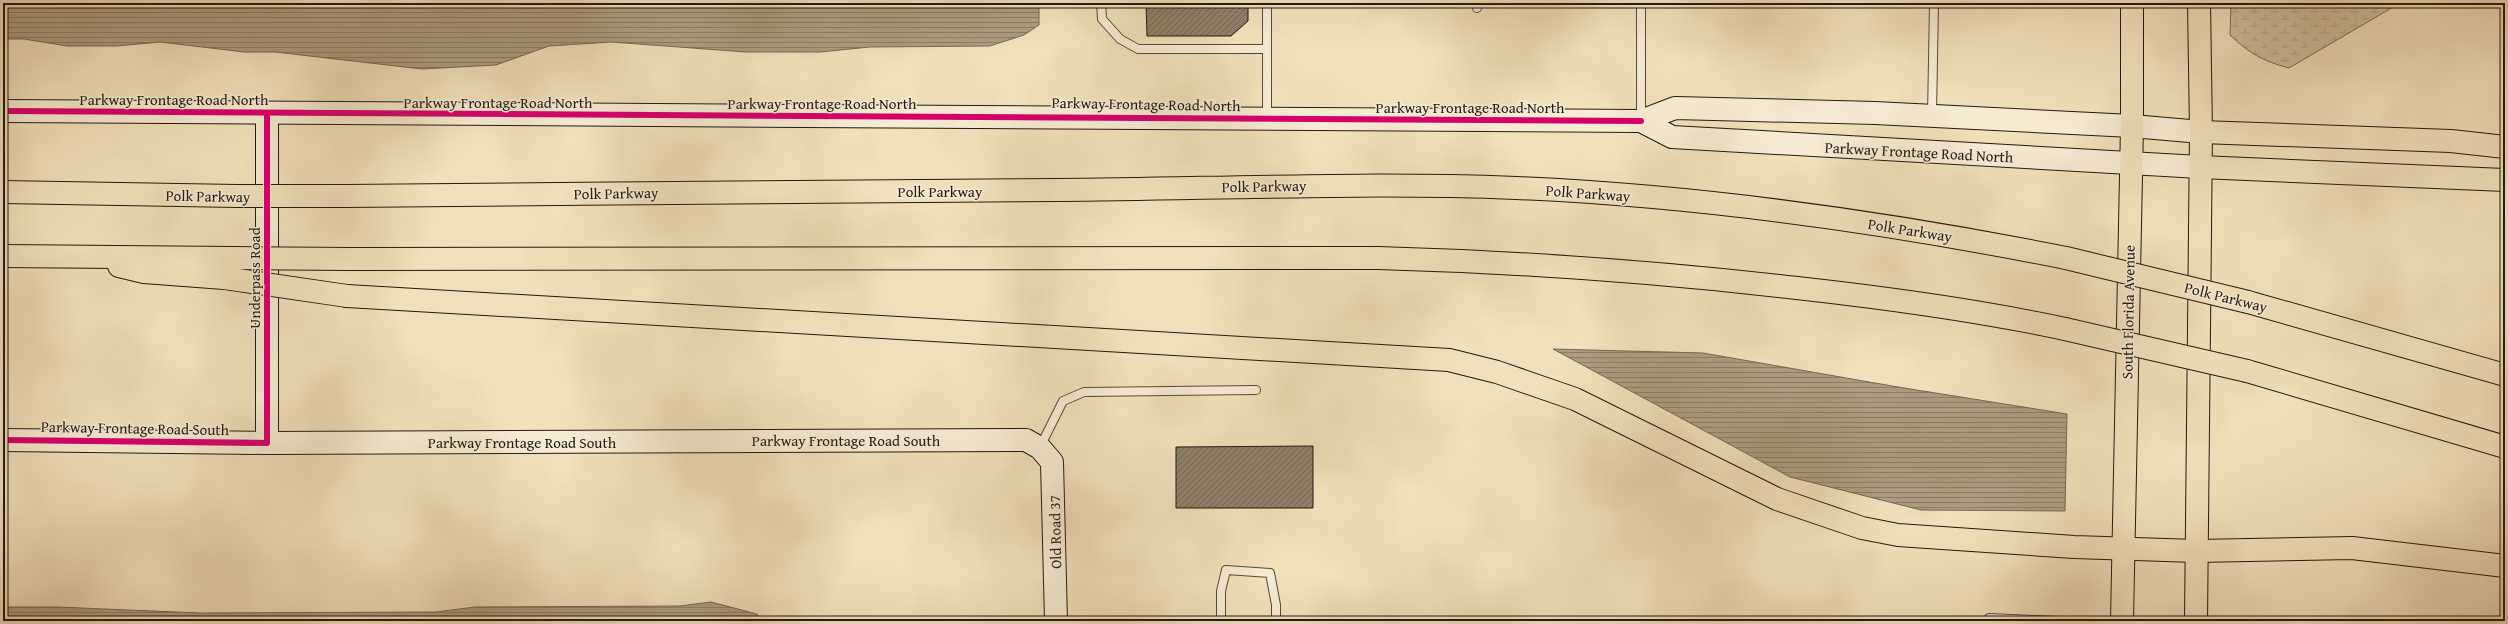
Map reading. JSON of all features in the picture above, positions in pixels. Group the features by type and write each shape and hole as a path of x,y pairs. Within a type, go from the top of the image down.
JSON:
{"main road":[{"name":"South Florida Avenue","path":"2122,621 2132,126 2132,3"},
{"path":"2196,621 2201,132 2199,3"},
{"name":"Parkway Frontage Road North","path":"3,111 1641,122 1675,108 1932,116 2132,126 2201,132"},
{"name":"Underpass Road","path":"267,113 267,443"},
{"name":"Parkway Frontage Road North","path":"1641,122 1672,137 2200,167"},
{"path":"2201,132 2451,141 2505,147"},
{"path":"2200,167 2505,180"},
{"name":"Polk Parkway","path":"3,192 237,196 346,196 1156,189 1341,185 1518,188 1706,202 1906,228 2066,258 2248,302 2505,375"},
{"path":"3,256 78,256 228,268 347,296 1449,360 1497,372 1575,400 1777,499 1862,528 1898,535 2196,551 2352,548 2505,566"},
{"path":"228,268 351,259 1378,258 1508,262 1619,269 1853,294 2065,329 2247,371 2505,447"},
{"name":"Parkway Frontage Road South","path":"3,440 267,443 1026,440 1040,448"},
{"name":"Old Road 37","path":"1040,448 1052,462 1056,621"}],"lane":[{"path":"1101,3 1102,18 1120,40 1138,49 1267,49"},
{"path":"1267,119 1268,3"},
{"path":"1641,3 1641,122"},
{"path":"1932,116 1934,3"},
{"path":"1040,448 1063,401 1084,392 1256,390"},
{"path":"1221,621 1221,591 1226,570 1246,570 1270,573 1276,605 1276,621"},
{"path":"1987,621 1989,618 2059,621"}],"green space":[{"path":"2231,3 2400,3 2289,68 2272,63 2257,56 2230,35"}],"shaded area":[{"path":"3,3 1039,3 1039,25 1024,35 990,46 870,47 820,52 746,52 611,42 549,46 496,65 422,69 275,52 244,52 160,42 117,46 67,46 24,39 3,39"},
{"path":"1553,349 1703,353 1898,387 2067,414 2065,511 1921,510 1790,477"},
{"path":"711,602 757,614 760,621 3,621 3,607 57,607 200,613 436,612 475,607 680,606"}],"building":[{"path":"1146,3 1248,3 1248,21 1231,36 1147,36"},
{"path":"1313,446 1313,508 1176,508 1176,447"}],"cycle path":[{"path":"3,111 1641,121"},
{"path":"3,440 267,443 267,113"}]}
